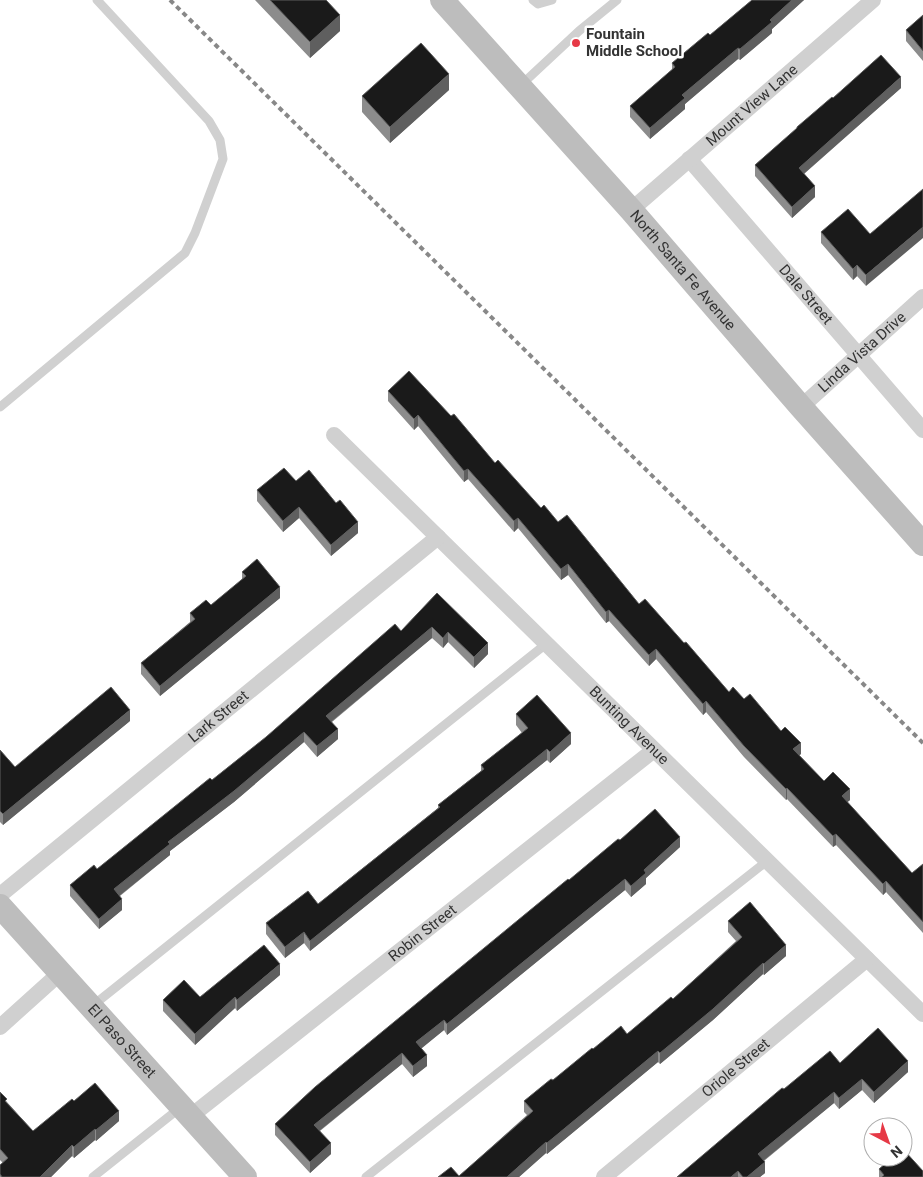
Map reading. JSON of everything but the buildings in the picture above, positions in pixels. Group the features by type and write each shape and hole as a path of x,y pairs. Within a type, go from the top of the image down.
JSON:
{"main road":[{"name":"North Santa Fe Avenue","path":"442,0 630,210 923,544"},
{"name":"El Paso Street","path":"0,906 245,1177"}],"street":[{"name":"Mount View Lane","path":"630,210 873,0"},
{"name":"Dale Street","path":"689,159 923,430"},
{"name":"Linda Vista Drive","path":"802,407 923,297"},
{"name":"Bunting Avenue","path":"334,435 923,1014"},
{"name":"Lark Street","path":"0,895 438,537"},
{"name":"Robin Street","path":"186,1111 654,750"},
{"name":"Oriole Street","path":"604,1177 867,960"},
{"path":"0,1027 60,973"}],"lane":[{"path":"0,407 185,253 195,234 224,159 220,140 209,121 97,0"},
{"path":"533,0 538,4 552,0"},
{"path":"519,88 579,31 614,1"},
{"path":"91,1007 546,644"},
{"path":"366,1177 767,861"},
{"path":"92,1177 186,1111"}],"railway":[{"path":"170,0 923,743"}],"place":[{"name":"Fountain Middle School","path":"576,43"}]}
